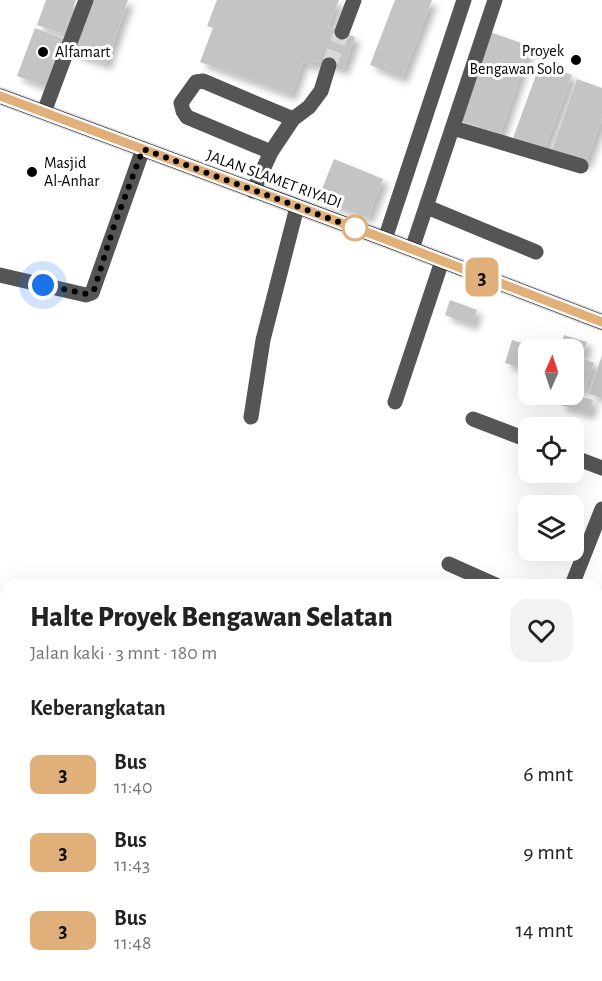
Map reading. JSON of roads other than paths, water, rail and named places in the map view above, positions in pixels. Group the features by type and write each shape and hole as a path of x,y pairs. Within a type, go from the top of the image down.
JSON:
{"main road":[{"name":"JALAN SLAMET RIYADI","path":"0,96 602,322"}],"street":[{"path":"44,112 86,0"},
{"path":"342,32 354,0"},
{"path":"385,239 464,0"},
{"path":"412,249 495,0"},
{"path":"253,191 271,152 293,119 309,107 321,92 329,65"},
{"path":"271,152 187,117 181,103 196,82 203,81 293,119"},
{"path":"453,128 581,166"},
{"path":"0,274 87,294 92,293 143,149"},
{"path":"251,417 263,340 297,207"},
{"path":"427,207 536,252"},
{"path":"395,402 442,261"},
{"path":"473,419 518,436"},
{"path":"584,461 602,468"},
{"path":"574,579 602,508"},
{"path":"449,564 480,579"}],"tunnel":[{"path":"329,65 342,32"}],"place":[{"name":"Alfamart","path":"43,52"},
{"name":"Proyek Bengawan Solo","path":"576,60"},
{"name":"Masjid Al-Anhar","path":"32,172"}]}
